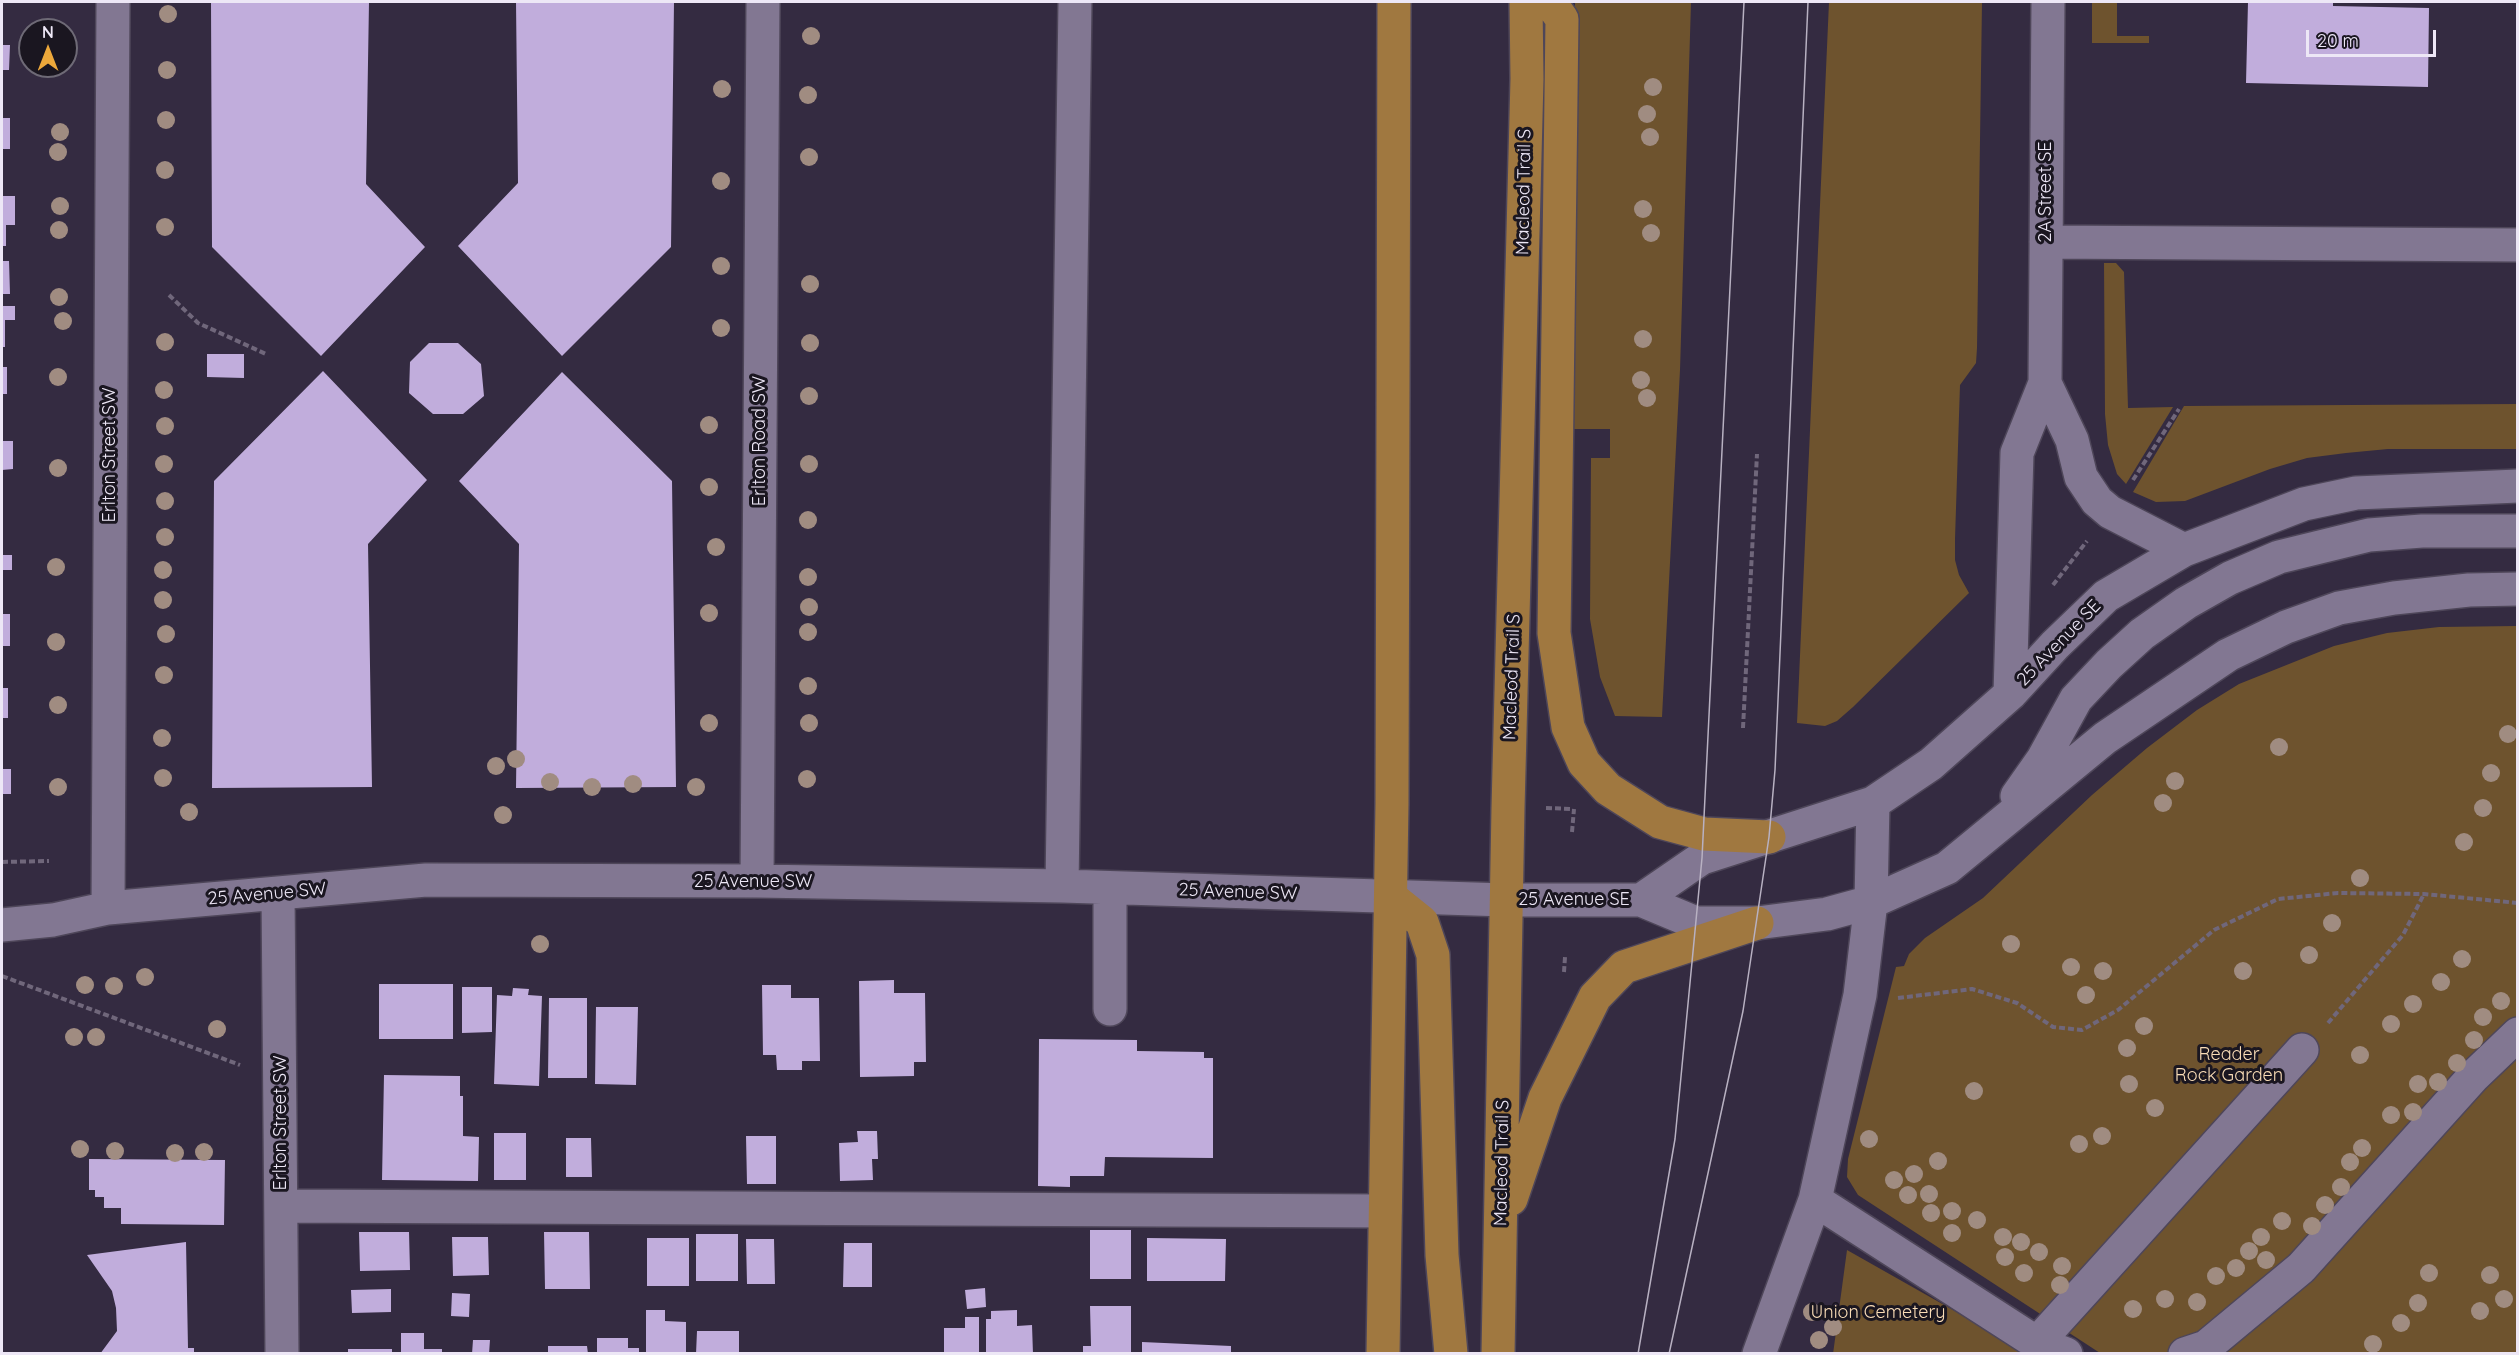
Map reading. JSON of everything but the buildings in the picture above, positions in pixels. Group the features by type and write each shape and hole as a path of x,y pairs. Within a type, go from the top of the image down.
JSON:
{"main road":[{"path":"1383,1353 1391,897 1394,2"},
{"name":"Macleod Trail S","path":"1498,1353 1506,900 1527,79 1526,2"},
{"path":"1550,2 1562,19 1554,633 1568,727 1584,763 1608,789 1660,822 1704,834 1769,837"},
{"path":"1391,897 1422,922 1433,955 1442,1255 1452,1353"},
{"path":"1501,1229 1545,1098 1595,997 1624,967 1757,922"}],"street":[{"name":"Erlton Street SW","path":"108,908 113,2"},
{"name":"Erlton Road SW","path":"757,881 763,2"},
{"path":"1062,886 1075,2"},
{"name":"2A Street SE","path":"2010,694 2017,453 2045,383 2048,2"},
{"path":"2046,242 2517,245"},
{"name":"2A Street SE","path":"2045,383 2072,440 2081,477 2097,501 2110,512 2184,550"},
{"name":"25 Avenue SE","path":"1641,900 1702,858 1873,803 1931,764 2010,694 2055,645 2106,596 2184,550 2304,504 2356,493 2517,486"},
{"path":"1991,832 2043,759 2076,699 2142,634 2186,603 2230,578 2279,557 2369,535 2422,531 2517,531"},
{"name":"25 Avenue SE","path":"1506,900 1641,900 1696,923 1757,922 1827,914 1871,902 1947,868 2105,738 2167,694 2228,656 2286,627 2339,608 2394,598 2469,590 2517,590"},
{"path":"1759,1353 1815,1200 1860,995 1871,902 1873,803"},
{"name":"25 Avenue SW","path":"2,925 53,920 108,908 426,880 757,881 1062,886 1506,900"},
{"path":"1110,888 1110,1009"},
{"name":"Erlton Street SW","path":"278,893 282,1353"},
{"path":"2185,1353 2206,1347 2301,1268 2474,1076 2517,1034"},
{"path":"1815,1200 2051,1348 2311,1041"},
{"path":"281,1206 1385,1211"}],"path":[{"path":"169,295 198,323 266,354"},
{"path":"2129,486 2178,409"},
{"path":"1743,728 1756,454"},
{"path":"2046,593 2092,533"},
{"path":"1545,808 1574,809 1572,832"},
{"path":"2,862 49,861"},
{"path":"1893,999 1972,989 2017,1003 2053,1026 2082,1030 2118,1010 2214,930 2278,899 2338,893 2424,894 2517,903"},
{"path":"2311,1041 2403,935 2424,894"},
{"path":"2,976 240,1065"}],"green space":[{"path":"1575,2 1691,2 1680,370 1662,717 1615,716 1600,677 1590,619 1591,458 1610,458 1610,429 1573,429"},
{"path":"1829,2 1982,2 1977,348 1976,363 1960,385 1955,539 1955,560 1959,575 1969,593 1853,707 1837,721 1825,726 1797,723"},
{"path":"2092,2 2117,2 2117,36 2149,36 2149,43 2092,43"},
{"path":"2104,263 2116,263 2124,272 2128,408 2173,407 2126,484 2117,474 2108,445 2105,414"},
{"path":"2517,404 2517,449 2388,449 2346,453 2307,458 2270,469 2185,501 2156,502 2133,492 2184,406"},
{"name":"Reader Rock Garden","path":"2517,626 2517,1353 2100,1353 1858,1195 1847,1177 1848,1159 1896,967 1904,966 1909,954 1925,938 1983,898 2092,795 2147,748 2197,710 2239,684 2334,646 2387,633 2439,627"},
{"name":"Union Cemetery","path":"1847,1250 2029,1353 1833,1354"}],"tram line":[{"path":"1638,1354 1675,1139 1702,858 1744,2"},
{"path":"1669,1354 1743,1011 1769,837 1775,770 1808,2"}]}
